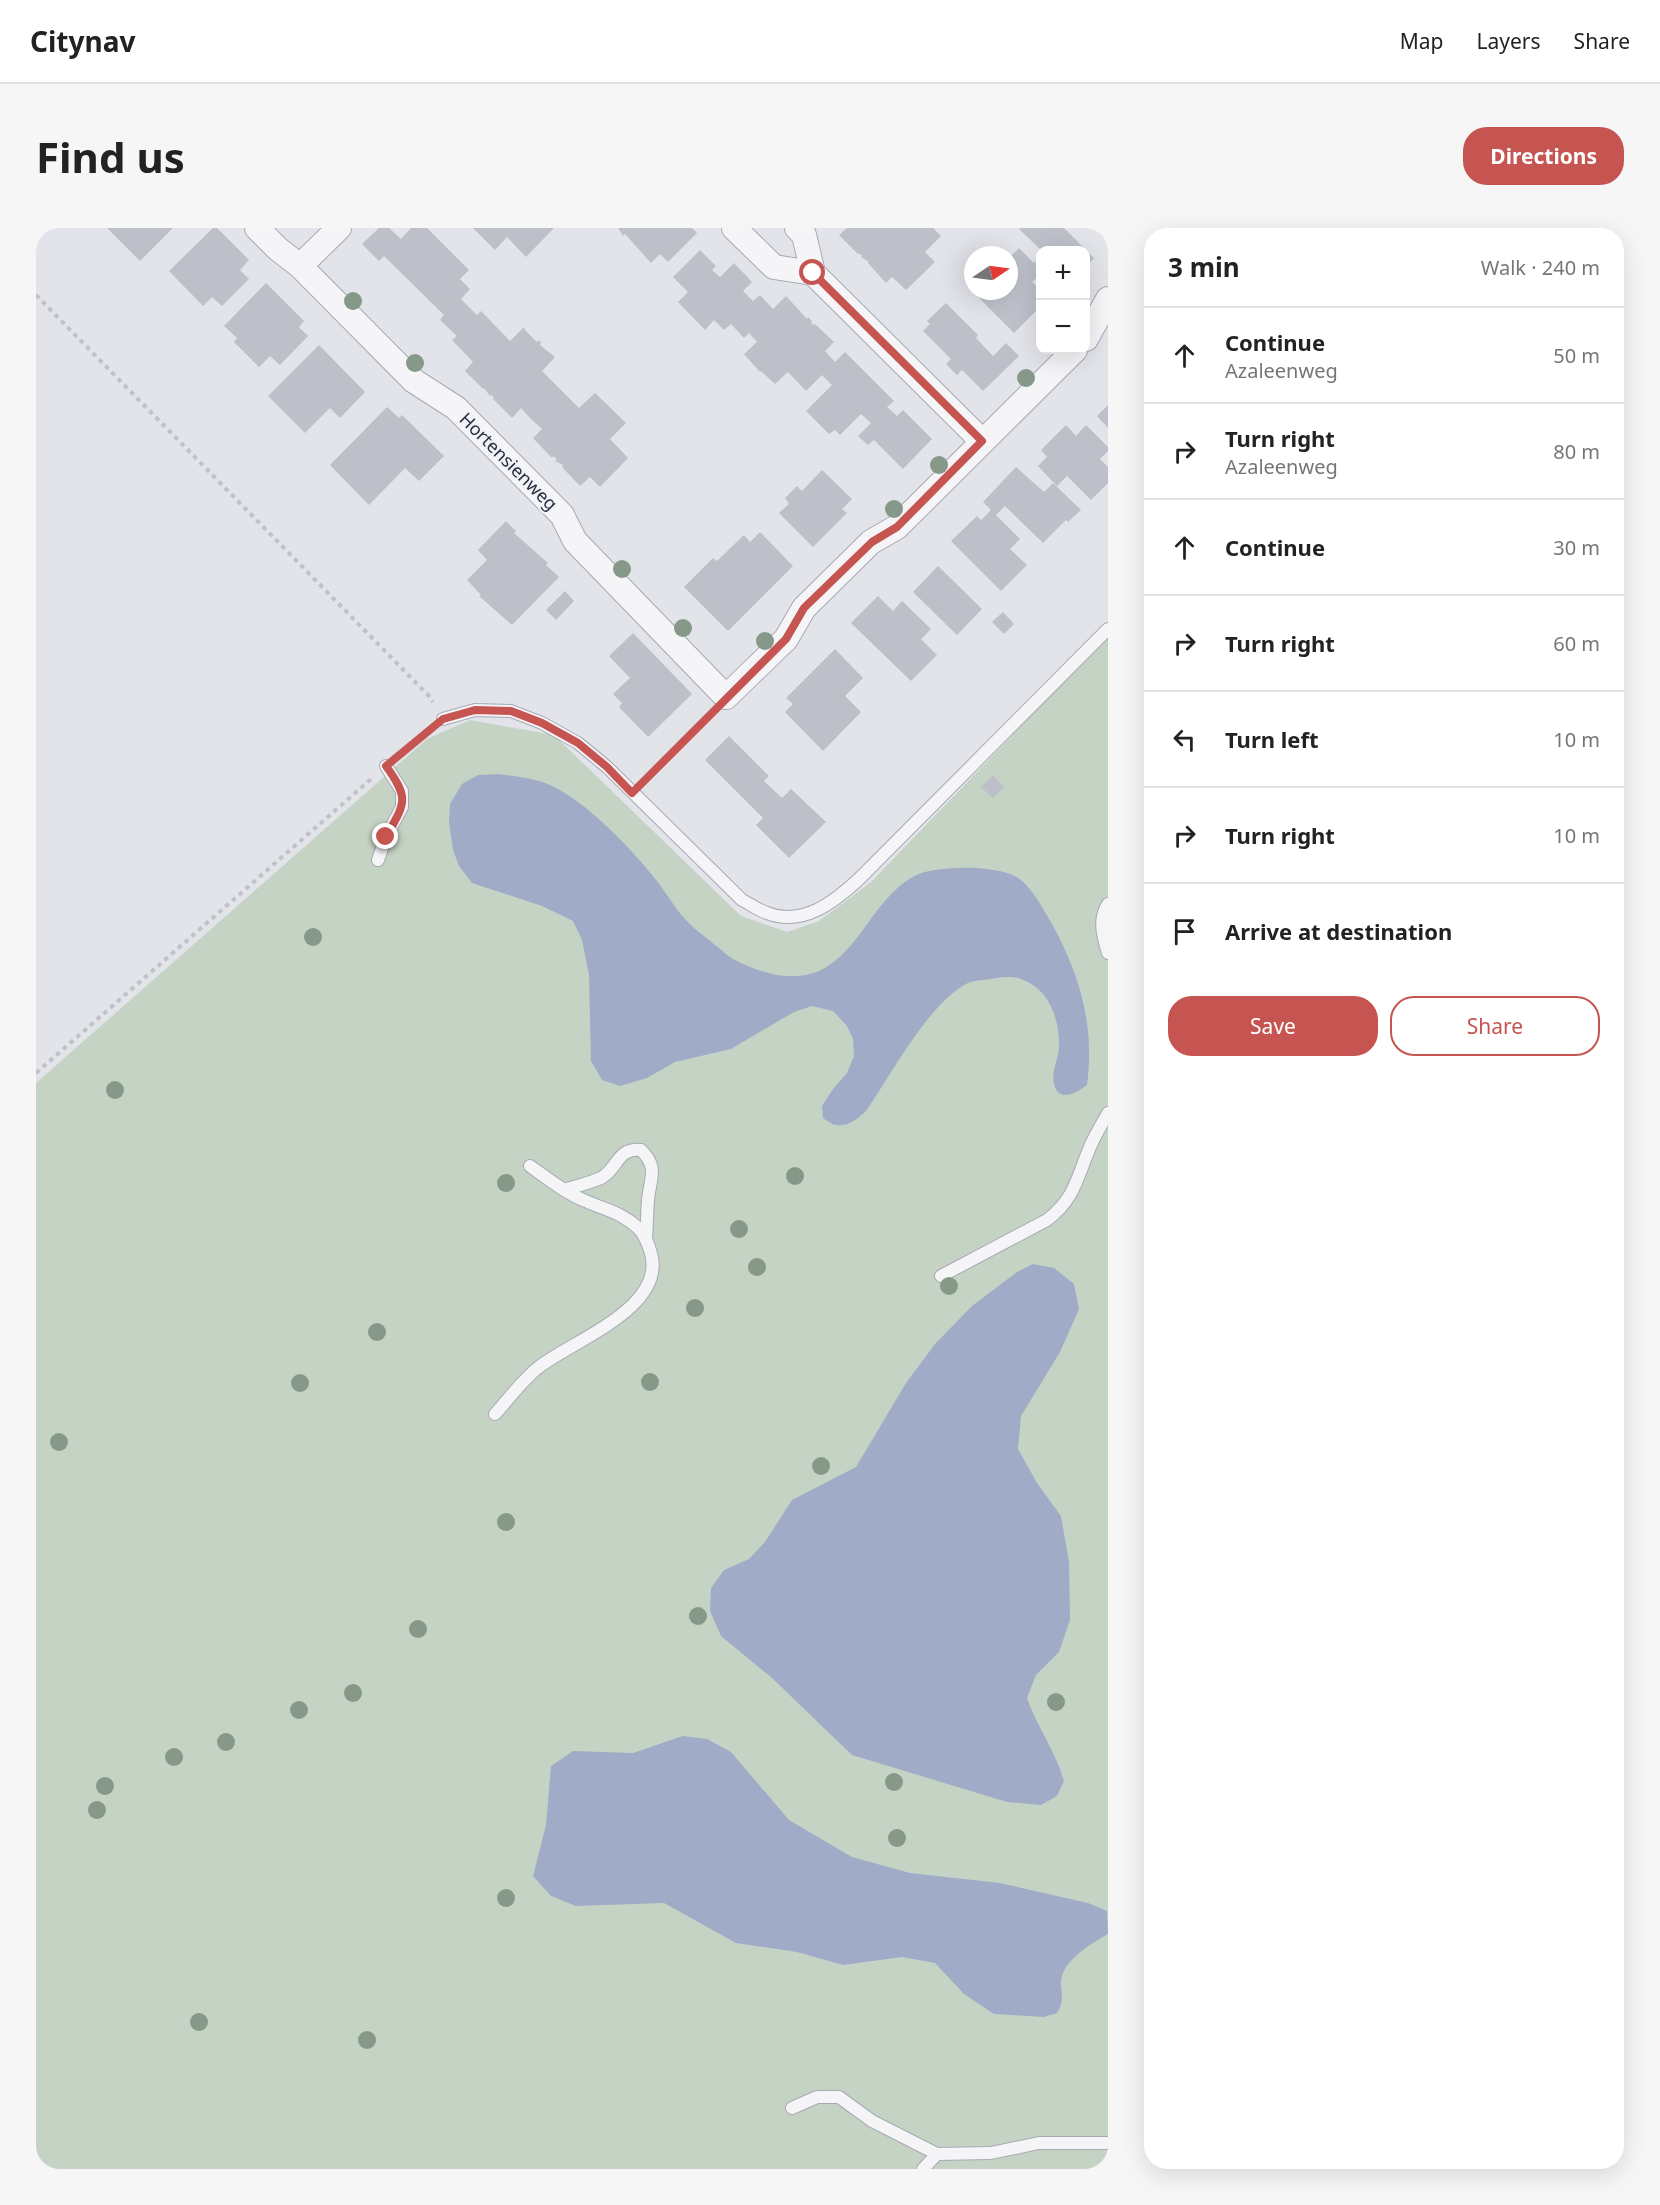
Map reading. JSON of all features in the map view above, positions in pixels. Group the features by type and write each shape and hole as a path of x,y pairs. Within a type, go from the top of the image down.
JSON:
{"street":[{"name":"Hortensienweg","path":"257,228 278,249 300,266 414,381 456,408 562,515 575,542 726,697"},
{"path":"300,266 339,228"},
{"path":"734,228 774,267 813,273"},
{"path":"796,228 804,235 813,273 982,441"},
{"path":"1090,332 1108,299"},
{"path":"726,697 786,639 804,608 872,542 897,527 1071,354"}],"lane":[{"path":"443,719 475,710 511,711 542,723 578,743 607,767 742,900 767,914 792,917 818,910 837,898 859,879 1108,629"},
{"path":"378,860 386,837 402,807 402,791 386,766"},
{"path":"1108,904 1102,921 1108,953"},
{"path":"941,1276 1047,1220 1062,1209 1072,1193 1092,1143 1108,1113"},
{"path":"564,1190 601,1178 615,1165 623,1152 631,1149 641,1150 648,1157 652,1169 646,1239"},
{"path":"495,1414 537,1368 623,1314 642,1296 650,1283 652,1270 652,1256 639,1228 609,1209 587,1202 564,1190 530,1166"},
{"path":"792,2108 817,2097 839,2097 872,2121 937,2154 991,2152 1039,2143 1108,2143"},
{"path":"923,2169 937,2154"}],"path":[{"path":"36,295 429,696 443,719 386,766 36,1073"},
{"path":"632,793 726,697"}],"green space":[{"path":"1108,636 1108,2169 36,2169 36,1083 427,739 470,720 554,735 741,916 787,932 819,921 871,882"}],"water":[{"path":"497,774 550,785 579,802 635,855 693,927 733,959 754,969 777,975 800,976 812,973 836,960 847,950 887,898 916,875 934,870 966,868 991,870 1015,876 1030,889 1038,900 1062,943 1077,982 1087,1022 1089,1042 1087,1085 1068,1095 1056,1090 1053,1075 1059,1037 1055,1015 1045,996 1038,989 1029,982 1008,977 971,982 954,992 912,1040 866,1111 846,1125 835,1125 823,1118 822,1106 847,1073 854,1056 853,1039 847,1026 833,1011 812,1006 794,1012 731,1049 675,1062 647,1078 620,1086 602,1080 591,1061 589,975 582,940 573,921 542,906 472,883 459,866 453,850 449,823 450,804 462,784 478,775"},
{"path":"1033,1264 1054,1268 1074,1284 1079,1309 1060,1352 1021,1416 1018,1449 1037,1483 1061,1516 1069,1562 1070,1620 1059,1652 1036,1675 1027,1698 1064,1781 1057,1796 1041,1805 1007,1802 852,1755 772,1678 721,1636 710,1611 711,1588 724,1570 749,1559 765,1542 792,1500 856,1467 906,1383 935,1344 972,1306 1017,1272"},
{"path":"683,1736 707,1739 731,1752 789,1820 852,1857 910,1873 1000,1883 1088,1903 1107,1911 1108,1934 1081,1951 1065,1969 1061,1981 1062,1998 1057,2013 1044,2017 994,2014 964,1994 935,1963 902,1957 843,1965 797,1952 736,1943 664,1903 576,1906 551,1896 533,1876 546,1825 551,1766 573,1751 633,1753"}],"building":[{"path":"107,228 173,228 140,261"},
{"path":"213,228 217,228 249,260 240,270 249,279 222,306 212,297 203,306 169,271"},
{"path":"379,228 389,228 401,239 411,228 427,228 469,270 460,279 470,289 461,299 477,315 481,311 510,341 524,327 537,342 539,340 540,345 555,357 542,371 579,408 595,393 626,423 610,439 628,458 600,487 590,477 580,486 562,467 563,465 555,461 557,459 553,456 552,458 533,438 542,429 521,408 512,418 493,399 494,397 490,396 465,371 473,362 452,340 457,336 440,320 444,315 384,256 379,261 362,244"},
{"path":"473,228 554,228 526,257 507,237 495,250"},
{"path":"618,228 692,228 697,233 668,262 660,254 651,263 625,234 623,236"},
{"path":"847,228 933,228 941,236 925,252 935,262 906,290 892,277 886,283 869,262 839,235"},
{"path":"1021,228 1064,228 1082,246 1037,246 1019,229"},
{"path":"1093,228 1108,228 1108,242"},
{"path":"1018,249 1034,263 1036,261 1036,278 1032,282 1036,286 1036,311 1014,333 981,300 1018,300"},
{"path":"700,250 716,266 712,270 720,277 734,263 752,282 743,291 753,301 760,295 773,309 786,296 807,319 808,317 812,321 813,325 815,324 834,342 825,351 835,362 845,352 894,401 887,407 897,416 903,410 932,439 903,469 874,440 868,445 858,436 871,423 861,414 840,435 835,430 829,434 806,411 832,385 822,375 806,391 788,372 775,384 760,372 744,354 757,342 749,333 744,338 731,324 724,330 714,320 705,330 678,302 688,292 673,277"},
{"path":"266,283 304,321 299,327 308,336 280,365 270,356 259,367 234,342 237,338 224,326"},
{"path":"946,303 978,335 976,338 993,356 1006,343 1019,356 983,391 962,370 957,375 946,364 951,359 923,331 930,324 927,321"},
{"path":"319,345 365,392 340,418 330,408 305,433 268,396"},
{"path":"1108,405 1108,428 1097,416"},
{"path":"387,407 399,418 402,415 444,456 419,481 405,468 369,505 330,465"},
{"path":"1066,425 1076,436 1086,425 1108,447 1108,451 1100,459 1108,467 1108,483 1091,500 1067,476 1057,486 1038,466 1047,457 1041,450"},
{"path":"1016,467 1044,492 1053,483 1081,510 1068,522 1066,520 1043,543 1005,506 996,515 1020,539 1010,549 1027,565 1001,591 951,541 977,516 981,520 991,510 983,502"},
{"path":"822,470 852,499 842,509 847,513 813,547 779,513 789,504 785,498 797,486 802,491"},
{"path":"506,521 516,531 514,533 548,563 546,565 559,577 512,625 479,596 481,595 467,580 487,560 478,550"},
{"path":"760,532 793,566 728,631 684,587 713,558 717,561 744,535 750,542"},
{"path":"938,566 982,609 957,635 913,592"},
{"path":"565,591 574,601 556,620 546,610"},
{"path":"878,596 893,611 902,601 931,629 921,639 937,655 911,681 851,623"},
{"path":"1003,612 1014,624 1004,634 992,622"},
{"path":"633,633 692,694 648,737 619,707 622,703 613,694 630,678 609,656"},
{"path":"835,649 863,678 845,696 861,712 823,751 785,712 793,704 786,698"},
{"path":"729,736 769,776 764,781 782,798 791,789 826,822 789,858 756,825 763,818 705,760"},
{"path":"993,775 1004,787 993,798 981,787"}],"route":[{"path":"386,837 402,807 402,791 386,766 443,719 475,710 511,711 542,723 578,743 607,767 632,793 786,639 804,608 872,542 897,527 982,441 813,273"}]}
